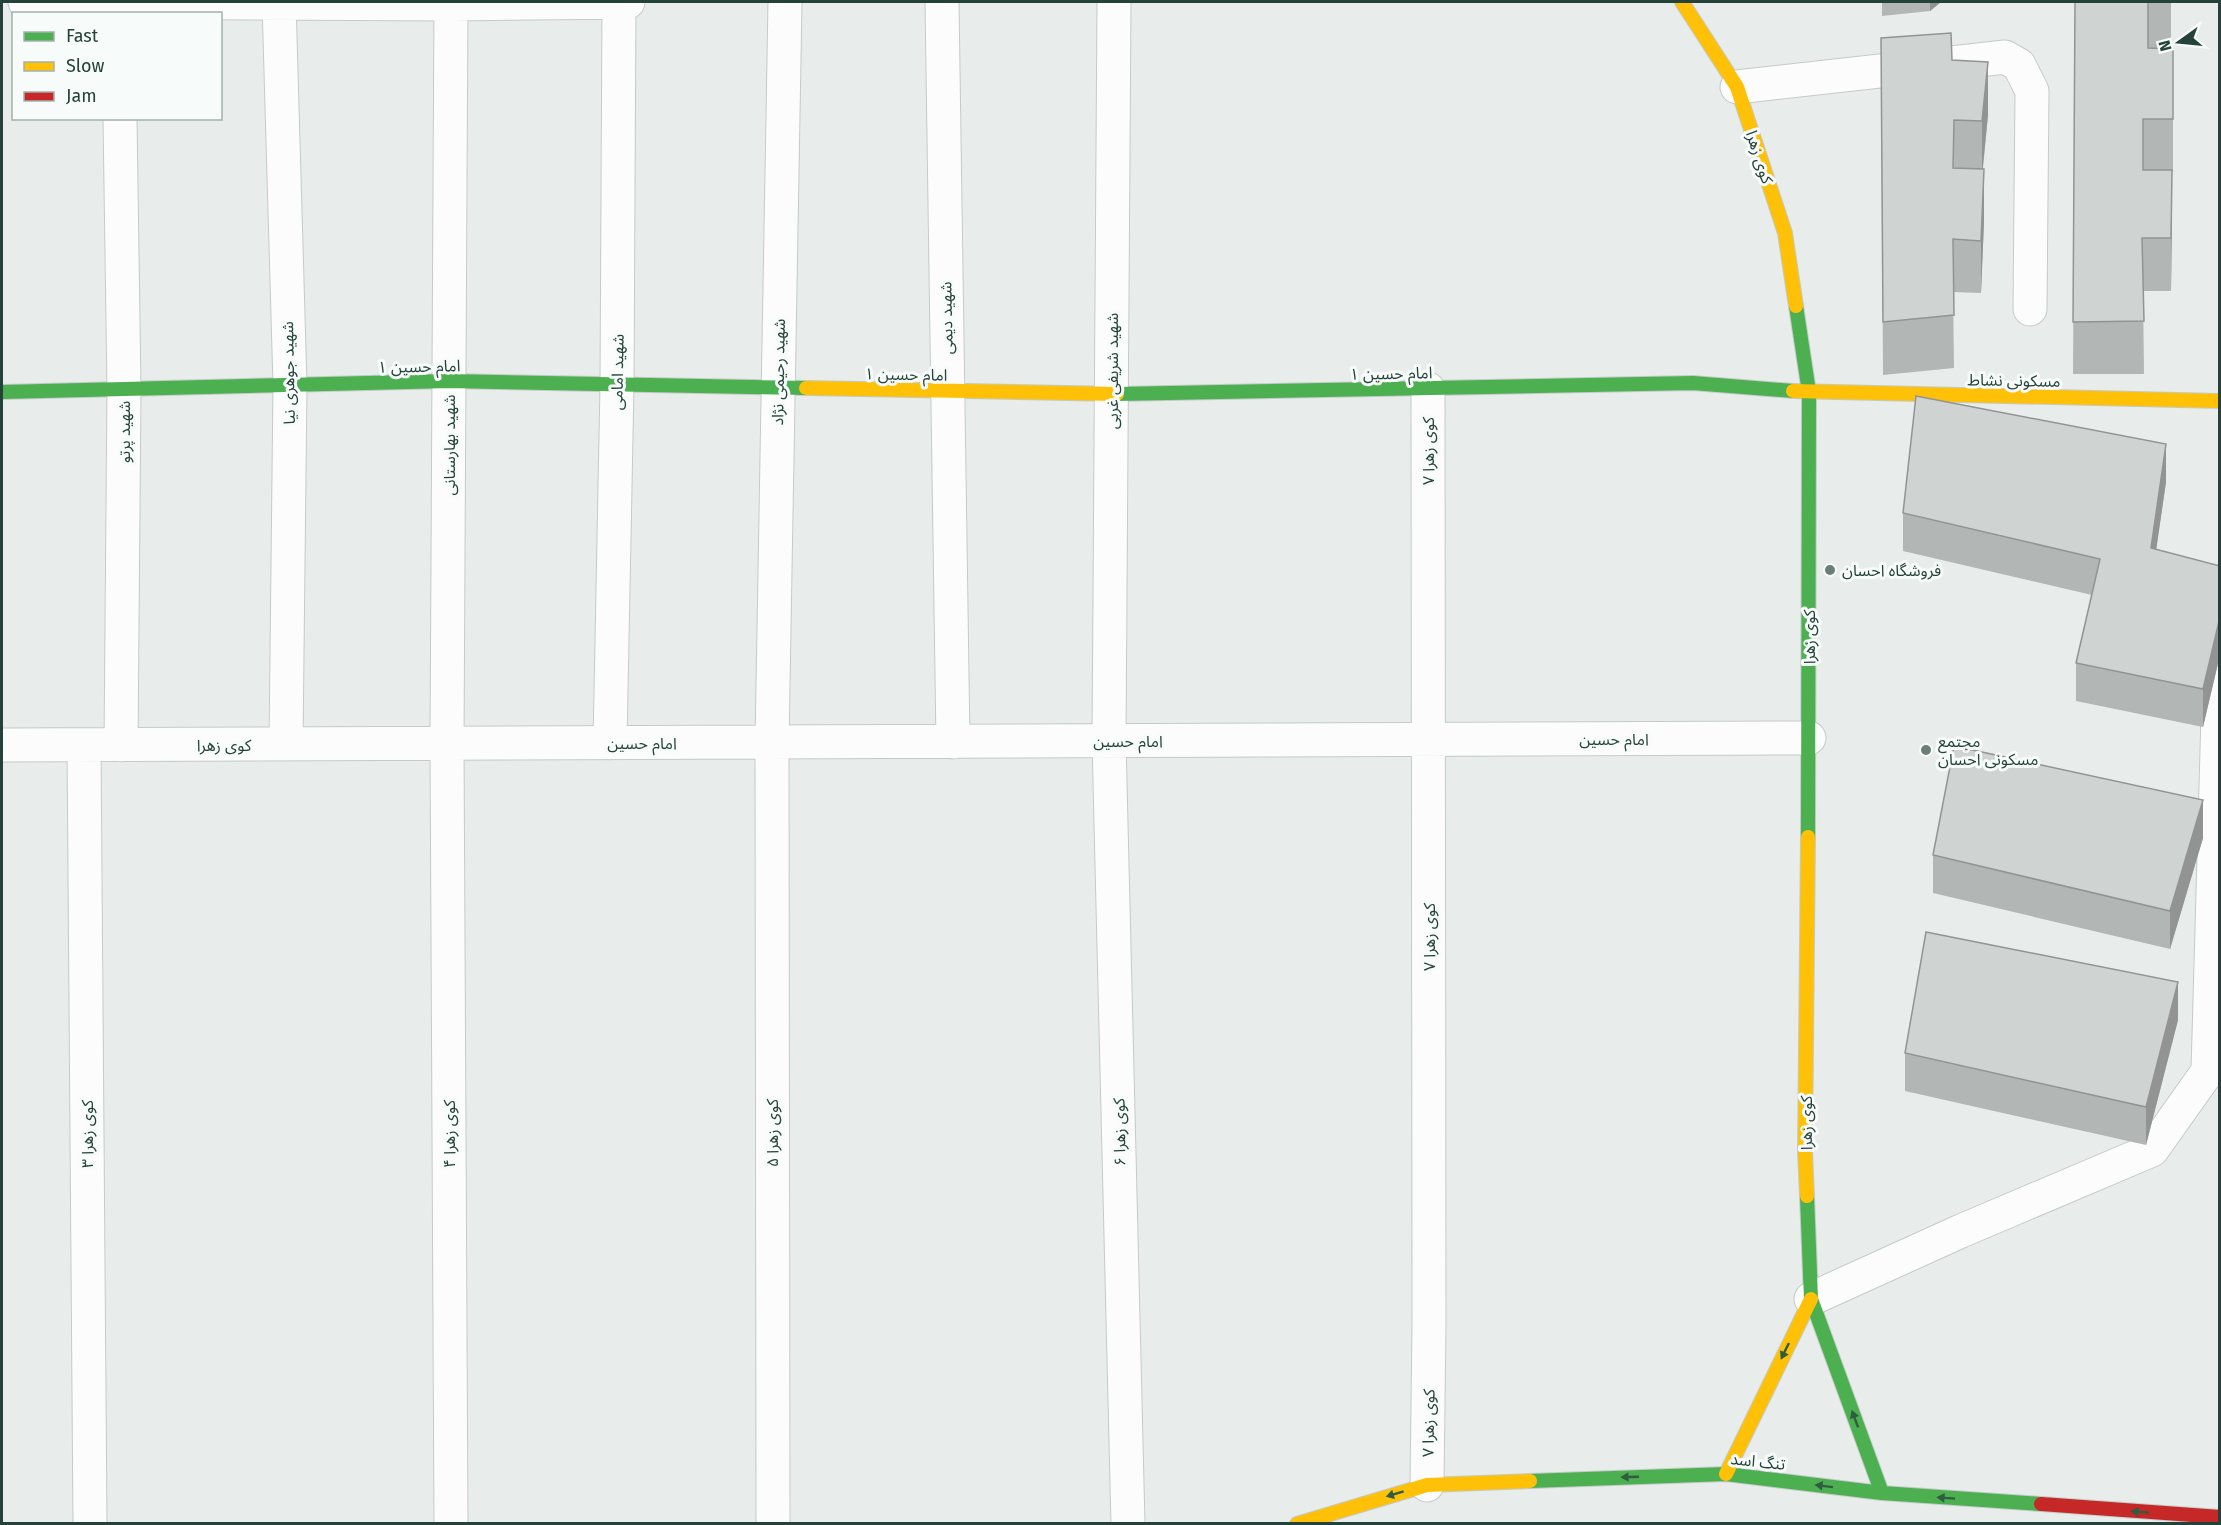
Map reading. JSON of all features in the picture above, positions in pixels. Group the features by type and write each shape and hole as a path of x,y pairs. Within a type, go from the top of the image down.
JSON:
{"street":[{"path":"26,2 119,6 279,2 628,2"},
{"name":"شهید جوهری نیا","path":"279,2 290,385 286,744"},
{"name":"شهید امامی","path":"610,743 617,385 619,2"},
{"name":"شهید رحیمی نژاد","path":"772,742 785,2"},
{"name":"شهید دیمی","path":"942,2 953,742"},
{"name":"شهید شریفی غربی","path":"1109,741 1114,2"},
{"name":"کوی زهرا","path":"1682,2 1737,87 1785,232 1809,392 1809,738 1805,1151 1811,1299 1882,1493"},
{"name":"شهید بهارستانی","path":"447,744 451,3"},
{"path":"1737,87 2005,57 2019,65 2032,91 2030,309"},
{"name":"شهید پرتو","path":"120,120 124,389 121,745"},
{"name":"امام حسین ۱","path":"2,392 449,381 1112,394 1693,383 1809,392"},
{"name":"کوی زهرا ۷","path":"1427,1485 1429,1323 1428,388"},
{"name":"مسکونی نشاط","path":"1809,392 2220,401"},
{"path":"1811,1299 1960,1231 2152,1150 2208,1071 2220,644"},
{"name":"امام حسین","path":"447,744 1809,738"},
{"name":"کوی زهرا ۶","path":"1109,741 1128,1524"},
{"name":"کوی زهرا ۵","path":"772,742 773,1524"},
{"name":"کوی زهرا","path":"2,746 447,744"},
{"name":"کوی زهرا ۴","path":"447,744 451,1524"},
{"name":"کوی زهرا ۳","path":"84,745 90,1524"},
{"name":"کوی زهرا","path":"1726,1474 1811,1299"},
{"name":"تنگ اسد","path":"1297,1524 1427,1485 1726,1474 1882,1493 2220,1517"}],"building":[{"path":"2075,2 2148,2 2148,48 2173,49 2173,119 2143,119 2143,170 2172,170 2171,238 2142,238 2144,321 2073,322"},
{"path":"1951,33 1952,60 1988,62 1982,121 1954,120 1953,168 1984,169 1981,241 1953,239 1954,315 1883,322 1881,38"},
{"path":"1916,396 2166,444 2151,548 2220,566 2220,617 2203,689 2076,663 2100,559 1903,513"},
{"path":"1954,746 2203,800 2170,911 1933,855"},
{"path":"1926,932 2178,982 2146,1107 1905,1053"}],"traffic: fast":[{"path":"1796,306 1809,392 1808,837"},
{"path":"2,392 449,381 806,388"},
{"path":"1117,394 1693,383 1793,391"},
{"path":"1807,1196 1811,1299 1882,1493"},
{"path":"1530,1481 1726,1474 1882,1493 2041,1504"}],"traffic: slow":[{"path":"1682,2 1737,87 1785,233 1796,306"},
{"path":"806,388 1117,394"},
{"path":"1793,391 2220,401"},
{"path":"1807,1196 1805,1151 1808,837"},
{"path":"1726,1474 1811,1299"},
{"path":"1297,1524 1427,1485 1530,1481"}],"traffic: jam":[{"path":"2041,1504 2220,1517"}],"place":[{"name":"فروشگاه احسان","path":"1830,570"},
{"name":"مجتمع مسکونی احسان","path":"1926,750"}]}
